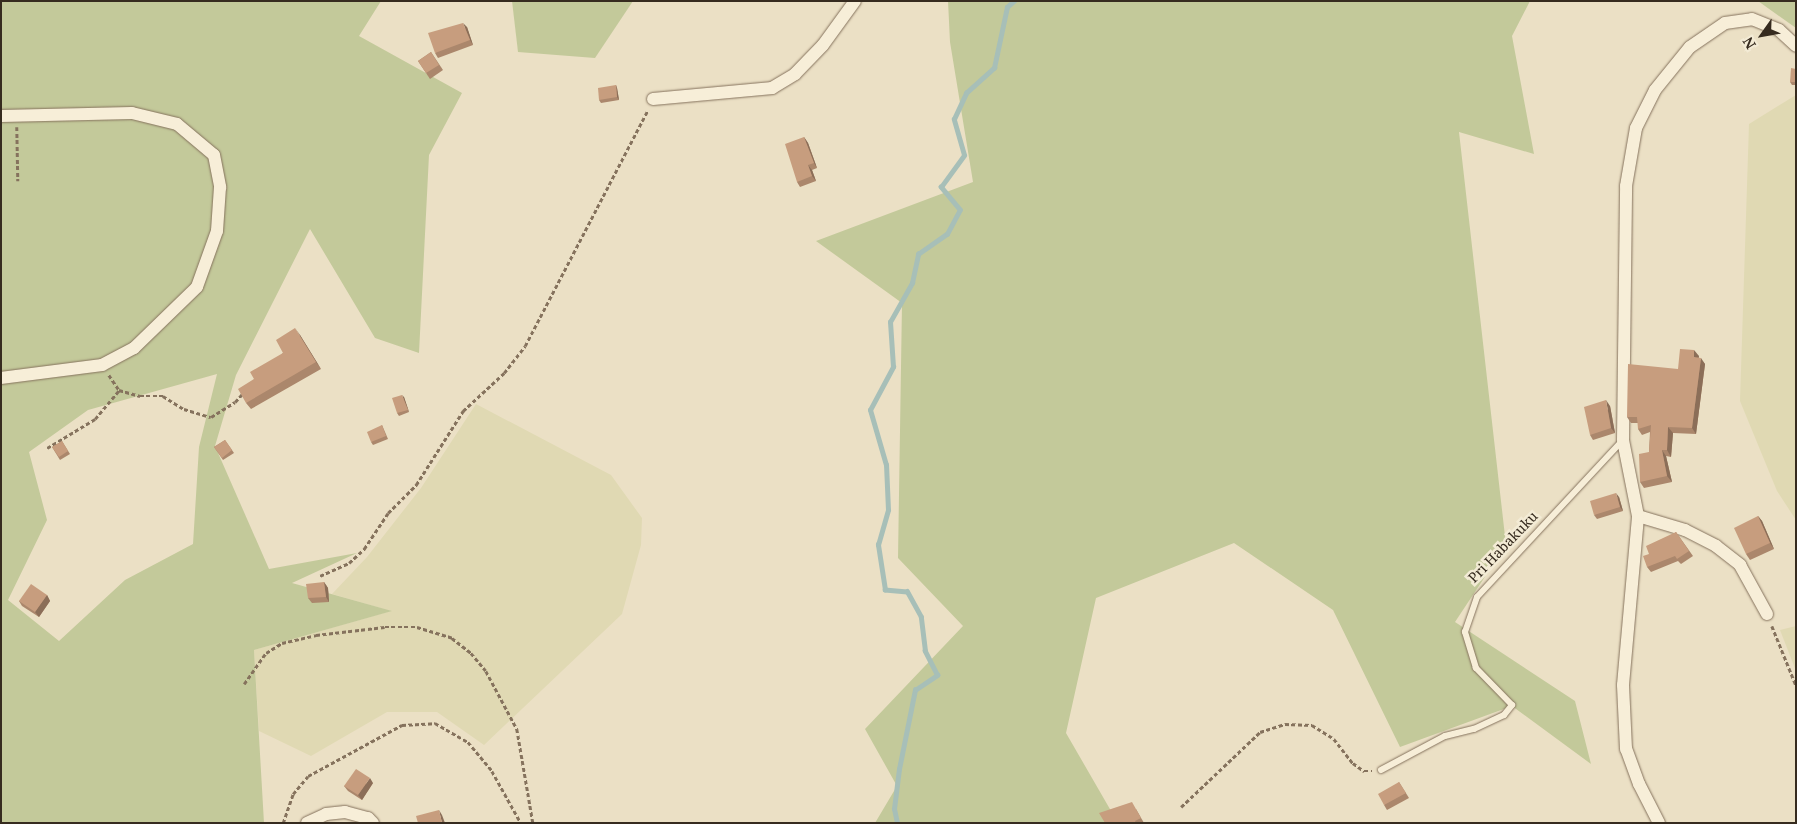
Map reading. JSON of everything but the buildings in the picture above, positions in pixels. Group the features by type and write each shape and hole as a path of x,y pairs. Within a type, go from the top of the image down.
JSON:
{"street":[{"path":"653,99 772,88 800,69 855,1"},
{"path":"1659,823 1639,784 1626,749 1623,685 1638,516 1623,440 1626,186 1636,128 1655,90 1690,47 1724,23 1752,20 1779,30 1796,46"},
{"path":"1,116 132,113 177,124 214,155 220,187 217,231 197,287 134,348 102,365 1,378"},
{"path":"1638,516 1685,530 1716,546 1740,565 1768,614"},
{"path":"307,823 326,814 345,812 368,818 373,823"}],"lane":[{"name":"Pri Habakuku","path":"1381,770 1445,736 1474,729 1504,715 1512,705 1476,668 1464,632 1477,596 1509,560 1567,503 1623,440"}],"path":[{"path":"320,576 349,563 364,549 388,513 416,485 463,411 504,373 525,346 653,99"},
{"path":"17,116 18,181"},
{"path":"102,365 119,390 140,396 163,396 184,409 211,417 235,402 248,387"},
{"path":"47,448 95,419 119,390"},
{"path":"1768,614 1796,685"},
{"path":"244,684 266,653 282,643 316,635 385,627 417,627 452,638 471,652 486,671 517,728 533,823"},
{"path":"283,823 293,794 308,776 402,724 436,723 468,742 492,771 521,823"},
{"path":"1181,807 1260,732 1285,724 1312,724 1334,739 1353,763 1364,771 1381,770"}],"shaded area":[{"path":"1796,95 1796,520 1777,491 1740,401 1749,124"},
{"path":"476,404 611,475 642,518 641,545 622,614 484,745 437,712 387,712 311,756 259,731 254,650 391,611 332,594 367,557 421,488"},
{"path":"1796,626 1796,671 1780,630"}],"green space":[{"path":"1,1 381,1 359,36 462,93 429,155 419,353 375,338 310,229 236,375 215,446 269,569 357,553 292,583 392,611 254,650 264,823 1,823","holes":["217,374 199,447 193,544 125,580 59,641 8,600 47,520 29,452 88,410"]},
{"path":"512,1 633,1 595,58 518,52"},
{"path":"948,1 1530,1 1512,36 1534,154 1459,132 1506,545 1455,622 1575,701 1591,764 1512,706 1400,747 1333,610 1234,543 1096,598 1066,733 1118,823 875,823 897,786 865,729 963,626 898,558 902,303 816,241 973,182 950,42"},
{"path":"1758,1 1796,1 1796,28"}],"waterway":[{"path":"897,823 894,809 899,769 915,690 937,675 925,651 921,617 907,592 885,590 878,545 888,510 886,465 870,410 893,367 890,322 912,283 918,254 947,234 960,210 941,187 964,155 954,119 966,93 994,68 1007,7 1014,1"}]}
